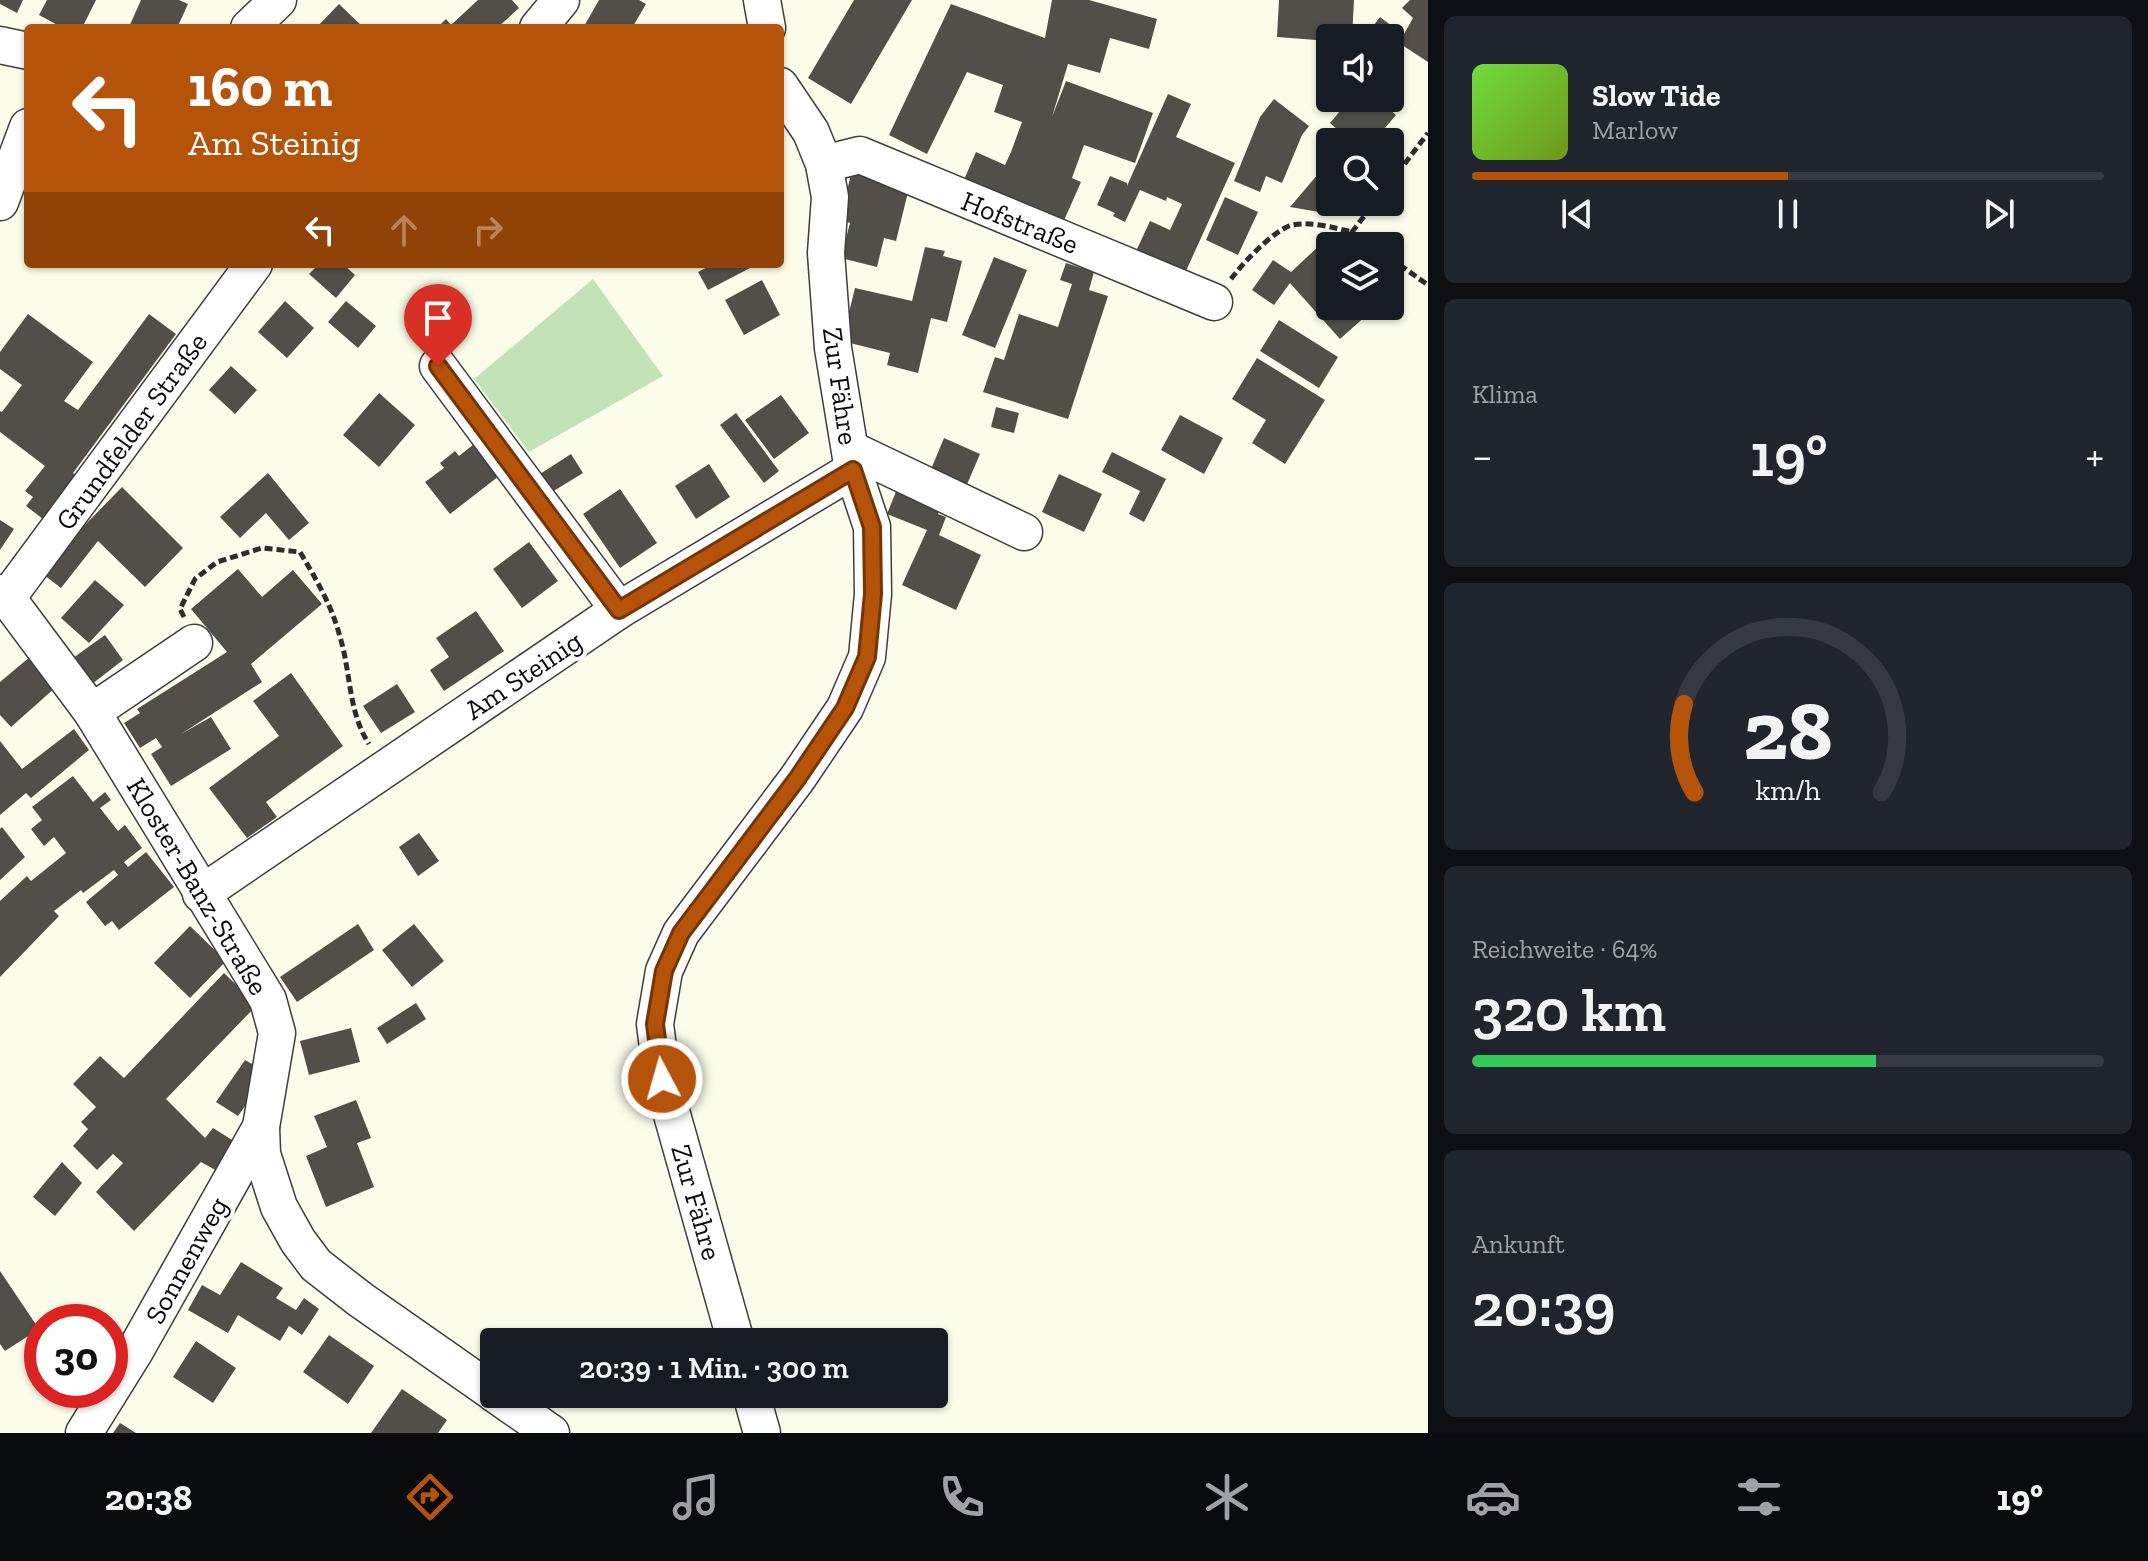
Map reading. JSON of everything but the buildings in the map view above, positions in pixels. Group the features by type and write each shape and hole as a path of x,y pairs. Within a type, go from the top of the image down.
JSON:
{"street":[{"path":"253,24 278,0"},
{"path":"541,24 561,0"},
{"path":"762,0 766,24"},
{"path":"0,45 24,50"},
{"name":"Zur Fähre","path":"732,1328 662,1079 655,1024 664,971 681,933 797,779 845,708 867,657 873,594 872,527 852,459 833,348 826,253 830,197 824,164 811,132 784,92"},
{"path":"0,202 24,138"},
{"name":"Hofstraße","path":"824,164 860,155 1214,302"},
{"name":"Grundfelder Straße","path":"4,596 251,268"},
{"path":"438,366 619,610"},
{"path":"852,459 1024,532"},
{"name":"Am Steinig","path":"201,894 619,610 852,459"},
{"name":"Kloster-Banz-Straße","path":"4,596 92,712 268,1000 277,1033 261,1127 262,1154 279,1207 298,1241 316,1265 480,1383"},
{"path":"92,712 194,643"},
{"name":"Sonnenweg","path":"84,1433 135,1351 261,1127"},
{"name":"Kloster-Banz-Straße","path":"515,1408 551,1433"},
{"path":"755,1408 762,1433"}],"path":[{"path":"1404,165 1428,133"},
{"path":"1214,302 1236,273 1289,226 1327,225 1352,232 1364,216"},
{"path":"1404,268 1428,285"},
{"path":"194,643 180,609 195,579 217,562 262,548 300,552 323,591 341,638 351,698 364,737 384,769"}],"green space":[{"path":"593,279 663,376 529,452 474,379"}],"route":[{"path":"438,366 619,610 853,470 872,527 873,594 867,657 845,708 797,779 681,933 664,971 655,1024 662,1079"}]}
